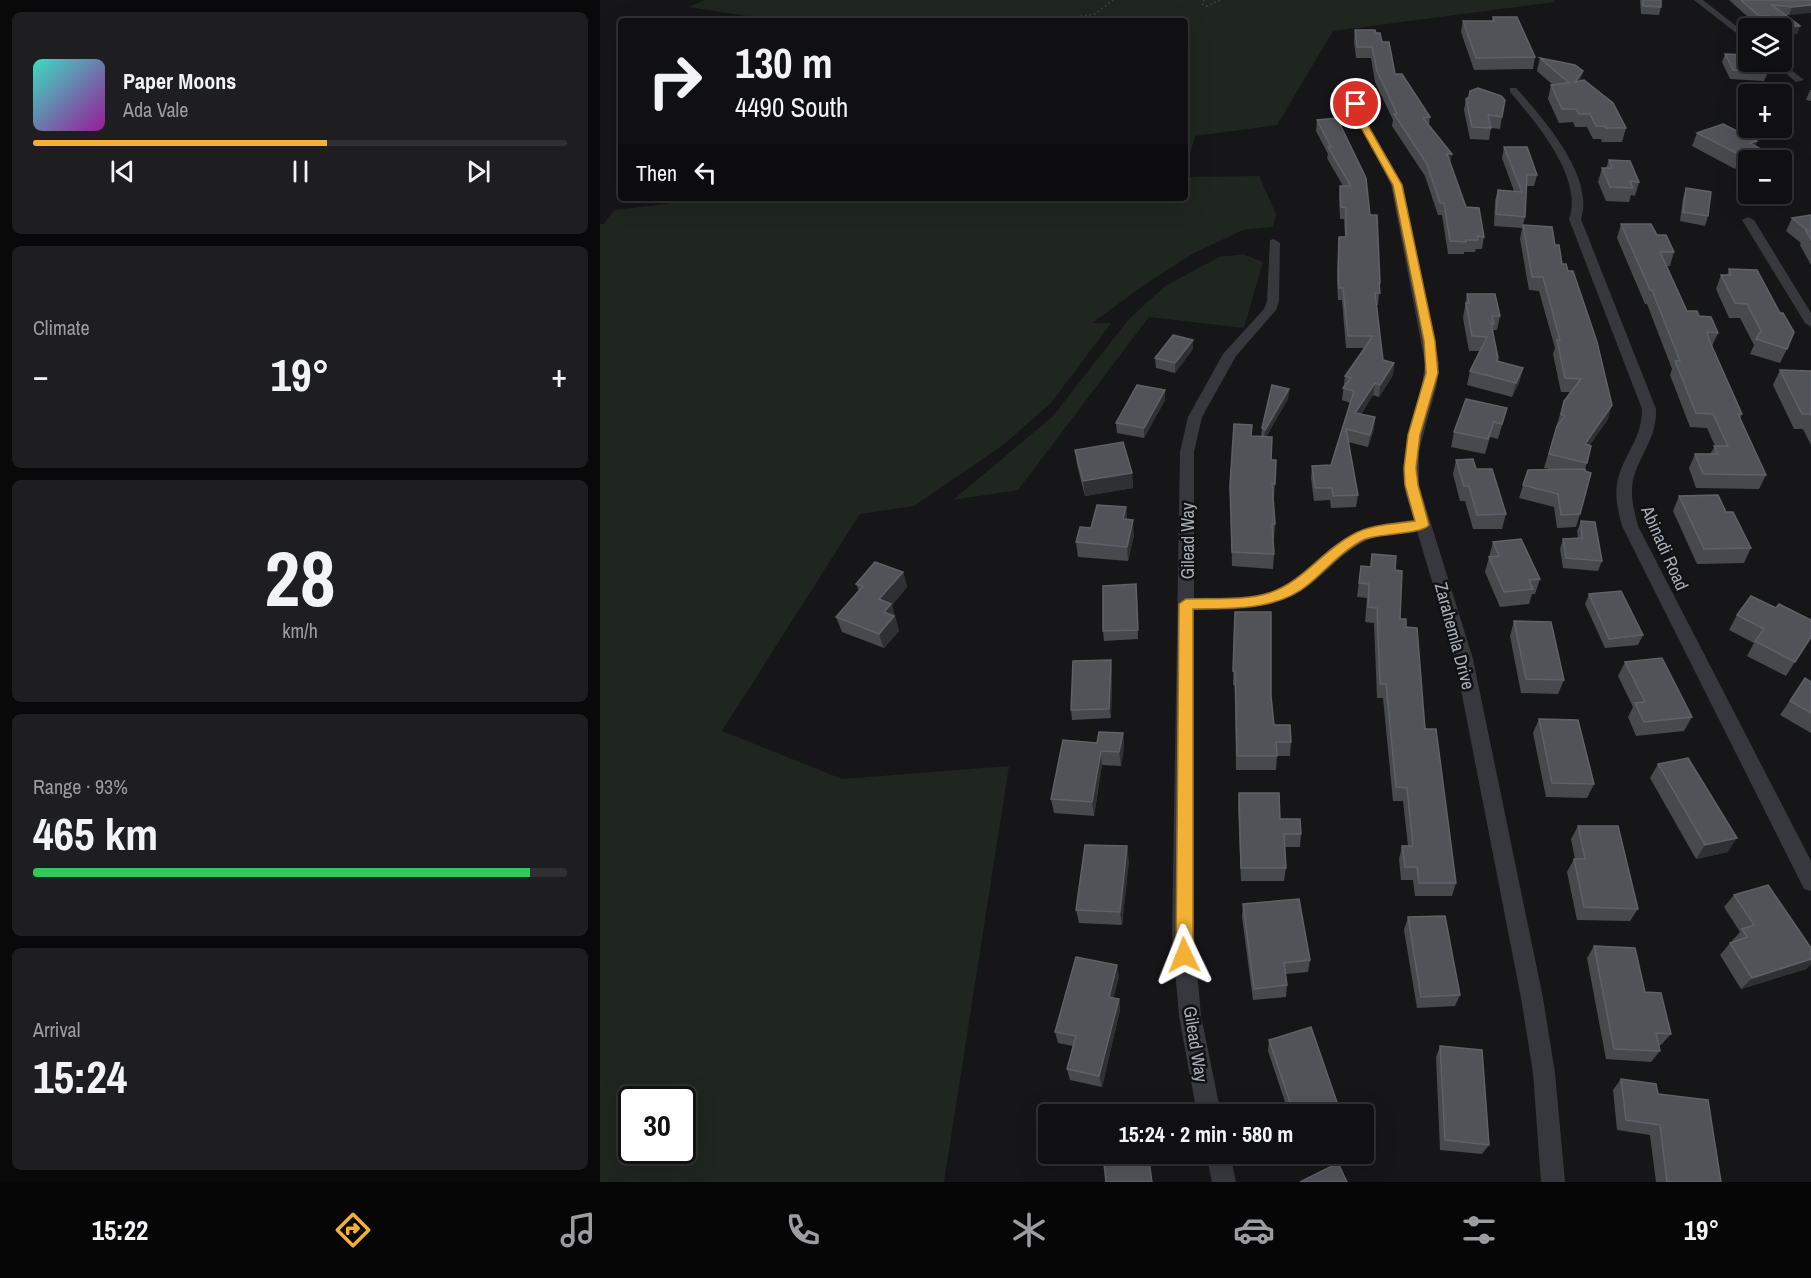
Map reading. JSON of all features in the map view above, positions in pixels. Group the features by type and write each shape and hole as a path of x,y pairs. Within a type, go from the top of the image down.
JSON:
{"street":[{"path":"1698,0 1738,31"},
{"path":"1789,72 1799,80"},
{"name":"Abinadi Road","path":"1514,90 1536,115 1567,168 1579,199 1575,219 1649,409 1646,440 1630,468 1625,490 1630,526 1811,882"},
{"name":"Zarahemla Drive","path":"1356,104 1359,117 1398,185 1429,341 1432,373 1414,435 1410,468 1412,485 1422,525 1464,659 1530,987 1544,1073 1553,1182"},
{"path":"1748,220 1811,323"},
{"name":"Gilead Way","path":"1207,1104 1190,1016 1183,935 1187,452 1191,427 1199,407 1230,354 1270,310 1273,301 1274,243"},
{"path":"1186,604 1250,602 1273,597 1302,583 1358,537 1375,531 1422,525"},
{"path":"1220,1164 1224,1182"}],"path":[{"path":"1066,18 1095,14 1113,0"},
{"path":"1204,0 1202,4 1207,6 1221,0"}],"shaded area":[{"path":"705,0 1553,0 1555,2 1333,31 1277,125 1195,136 1188,163 1188,18 761,18 688,7"},
{"path":"1259,176 1276,214 1273,227 1243,230 1194,253 1147,283 1092,323 1111,323 1051,403 1003,445 914,506 860,514 722,731 842,779 1009,766 944,1182 600,1182 600,224 604,224 614,210 667,204 670,201 1188,201 1188,177"},
{"path":"1243,254 1263,262 1244,328 1149,317 1018,490 953,500 1053,416 1129,319 1165,286 1219,257"}],"building":[{"path":"1643,0 1661,0 1661,7 1643,6"},
{"path":"1741,0 1811,0 1811,5 1792,7 1772,5 1789,18 1759,16"},
{"path":"1493,17 1517,17 1535,57 1476,58 1463,21 1494,21"},
{"path":"1792,20 1800,26 1792,27"},
{"path":"1355,30 1375,30 1376,33 1380,33 1382,42 1389,42 1395,74 1402,74 1430,117 1423,118 1452,154 1447,154 1466,207 1479,208 1484,237 1477,236 1478,240 1466,240 1466,242 1450,241 1444,203 1440,203 1427,164 1394,114 1397,114 1377,71 1372,47 1357,47"},
{"path":"1725,54 1738,55 1738,70 1733,70"},
{"path":"1540,58 1575,65 1583,71 1575,82 1584,80 1613,103 1626,128 1596,126 1590,114 1579,114 1576,109 1562,109 1551,85 1569,83"},
{"path":"1478,88 1501,96 1505,100 1502,117 1488,115 1491,128 1472,127 1466,99 1470,91"},
{"path":"1337,118 1366,178 1370,215 1377,215 1380,293 1375,293 1383,360 1394,363 1380,385 1375,383 1355,413 1375,417 1370,435 1346,429 1358,495 1333,496 1332,488 1315,488 1312,466 1331,465 1354,391 1343,388 1351,378 1345,376 1373,336 1348,336 1343,288 1339,288 1339,237 1346,237 1346,208 1341,207 1340,186 1351,186 1328,147 1331,147 1317,120"},
{"path":"1723,124 1738,132 1738,138 1751,138 1757,141 1750,143 1759,148 1738,150 1738,154 1697,133"},
{"path":"1504,147 1527,147 1537,175 1527,175 1525,217 1496,214 1498,190 1522,192"},
{"path":"1609,160 1630,161 1639,182 1630,181 1633,188 1610,187 1602,168 1612,168"},
{"path":"1686,188 1711,192 1708,216 1683,212"},
{"path":"1811,215 1811,240 1806,231 1808,231 1792,218"},
{"path":"1621,224 1651,224 1657,235 1666,235 1674,252 1660,252 1687,311 1697,311 1699,316 1711,317 1718,333 1707,332 1710,342 1742,414 1738,414 1766,475 1703,474 1695,454 1718,454 1714,446 1728,446 1713,414 1696,413 1675,361 1680,361 1652,290 1650,290"},
{"path":"1523,225 1552,227 1555,245 1559,245 1562,264 1566,264 1568,271 1573,271 1597,342 1612,405 1585,444 1591,446 1587,463 1549,454 1557,426 1565,416 1561,414 1564,401 1581,379 1565,378 1557,340 1560,340 1543,277 1532,277"},
{"path":"1729,269 1757,270 1780,313 1783,313 1794,332 1787,349 1756,339 1761,331 1747,304 1735,303 1721,275 1731,275"},
{"path":"1467,294 1495,294 1500,316 1492,316 1494,324 1491,323 1497,361 1523,368 1516,383 1470,371 1487,337 1472,336 1466,303 1469,303"},
{"path":"1173,335 1193,340 1175,363 1155,358"},
{"path":"1780,370 1811,371 1811,415 1802,414"},
{"path":"1137,385 1165,390 1144,428 1116,423"},
{"path":"1272,385 1289,389 1265,430 1262,428"},
{"path":"1466,399 1507,408 1502,424 1494,422 1488,439 1454,432"},
{"path":"1234,424 1252,425 1251,436 1272,437 1271,460 1276,460 1275,484 1272,483 1275,524 1272,524 1274,554 1232,552 1230,485"},
{"path":"1123,442 1132,473 1083,481 1075,450"},
{"path":"1473,459 1476,469 1492,469 1506,514 1477,515 1469,486 1464,486 1456,460"},
{"path":"1585,469 1591,473 1580,514 1561,515 1558,494 1523,485 1528,470"},
{"path":"1718,495 1726,512 1733,512 1751,548 1704,549 1679,496"},
{"path":"1097,505 1126,507 1123,519 1133,520 1127,547 1076,542 1080,527 1091,528"},
{"path":"1581,521 1595,522 1602,561 1566,558 1563,539 1582,538"},
{"path":"1521,539 1540,579 1529,580 1533,589 1504,592 1489,557 1499,556 1493,542"},
{"path":"1372,554 1396,556 1395,570 1402,571 1400,619 1406,619 1406,627 1417,628 1425,729 1436,729 1456,883 1419,883 1417,867 1405,867 1402,846 1413,846 1407,788 1396,787 1386,684 1380,684 1377,608 1368,607 1369,584 1359,583 1361,566 1371,567"},
{"path":"875,562 903,572 879,599 891,604 884,612 894,616 879,634 836,617 863,586 856,584"},
{"path":"1136,584 1138,630 1103,631 1103,586"},
{"path":"1621,591 1643,635 1609,639 1589,594"},
{"path":"1751,596 1776,608 1779,604 1811,620 1811,637 1795,662 1755,641 1764,629 1737,615"},
{"path":"1235,612 1271,612 1271,696 1274,725 1290,725 1291,742 1276,742 1277,756 1237,756 1235,671 1233,671"},
{"path":"1514,621 1551,622 1564,680 1526,679"},
{"path":"1662,658 1692,717 1644,722 1635,703 1645,702 1625,662"},
{"path":"1111,660 1109,709 1071,710 1073,661"},
{"path":"1805,678 1811,682 1811,713 1790,701"},
{"path":"1539,719 1578,720 1594,784 1552,783"},
{"path":"1099,732 1123,733 1119,752 1101,751 1092,802 1051,799 1063,740 1097,743"},
{"path":"1688,758 1737,838 1705,845 1658,764"},
{"path":"1239,793 1279,793 1280,819 1300,819 1301,834 1284,834 1286,868 1241,868"},
{"path":"1578,826 1618,826 1638,909 1584,907 1574,859 1585,859"},
{"path":"1085,845 1127,846 1120,912 1076,910"},
{"path":"1768,885 1811,948 1811,959 1752,978 1730,943 1747,937 1742,929 1754,925 1734,895"},
{"path":"1299,899 1310,960 1284,963 1287,985 1254,989 1243,904"},
{"path":"1445,916 1460,995 1421,997 1408,917"},
{"path":"1594,946 1635,948 1645,992 1661,993 1671,1034 1656,1033 1660,1051 1614,1049"},
{"path":"1076,957 1117,965 1109,997 1119,999 1099,1076 1067,1069 1076,1036 1055,1032"},
{"path":"1311,1027 1338,1104 1291,1104 1269,1040"},
{"path":"1440,1046 1482,1050 1489,1145 1445,1140"},
{"path":"1621,1079 1656,1084 1658,1094 1708,1100 1721,1182 1667,1182 1660,1125 1626,1120"},
{"path":"1104,1164 1149,1164 1152,1182 1106,1182"},
{"path":"1338,1164 1347,1182 1300,1182"}],"route":[{"path":"1184,955 1186,604 1250,602 1273,597 1302,583 1341,549 1366,533 1422,525 1410,468 1414,435 1427,397 1432,373 1429,341 1398,185 1359,117 1356,104"}]}
